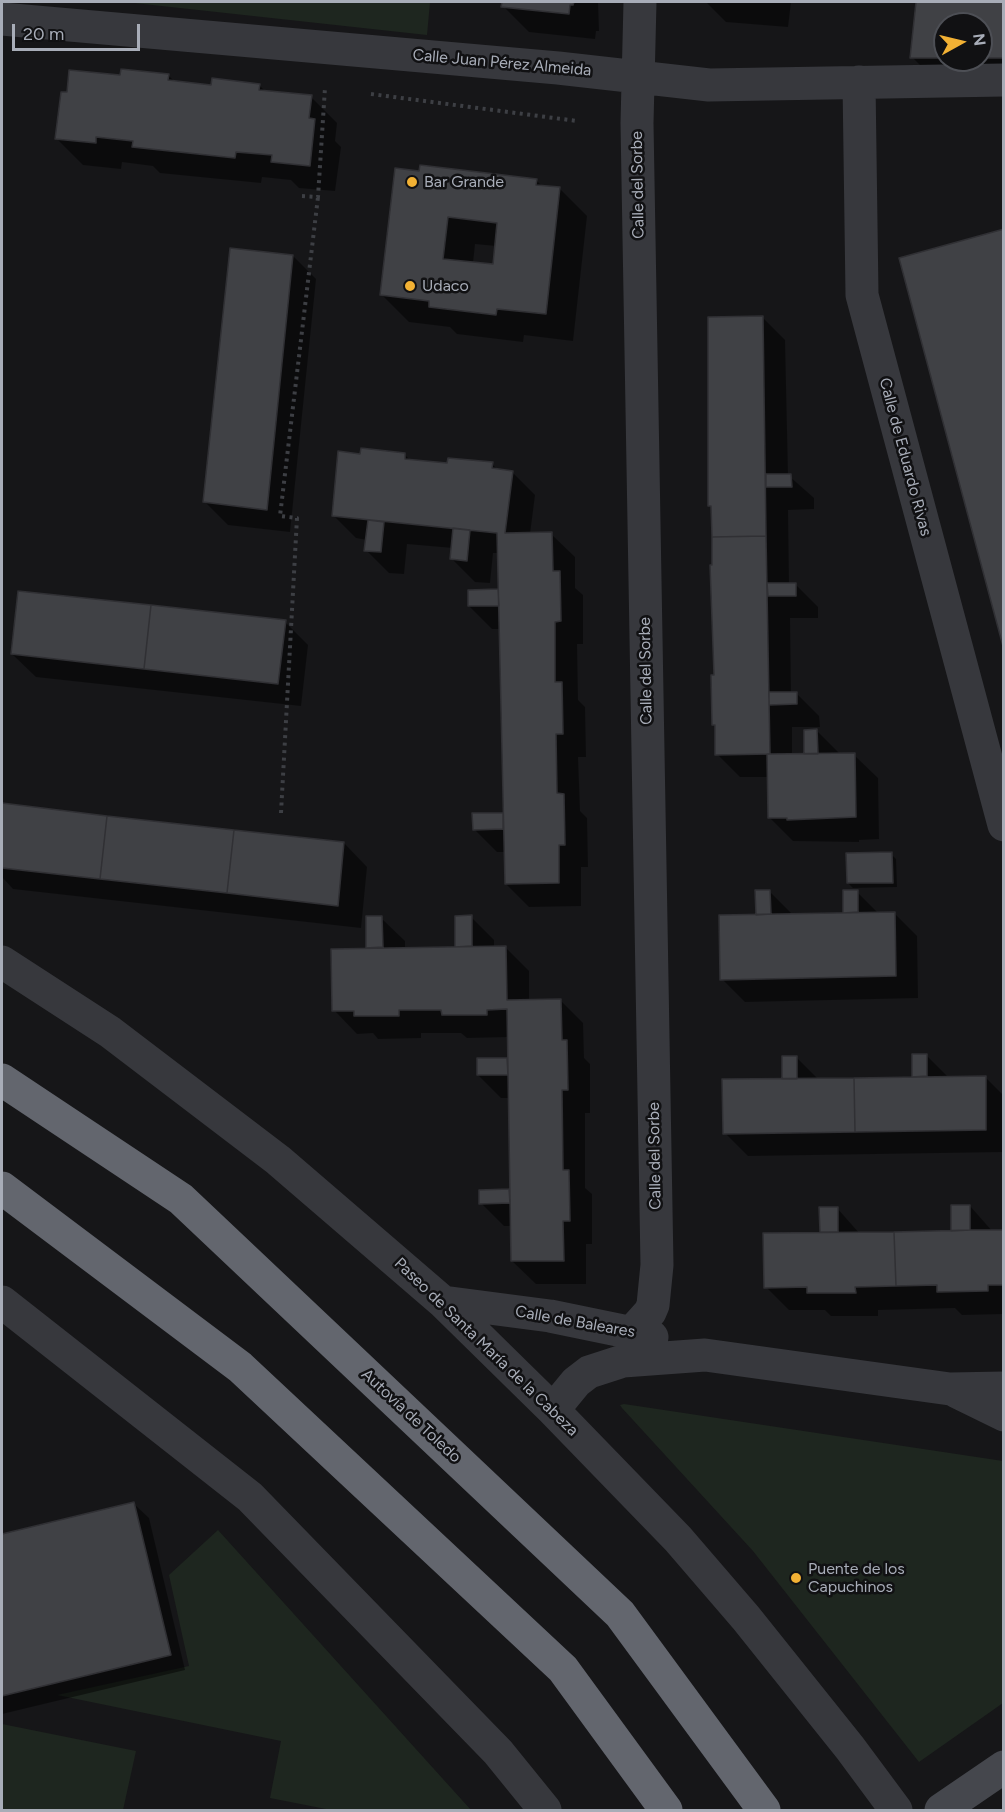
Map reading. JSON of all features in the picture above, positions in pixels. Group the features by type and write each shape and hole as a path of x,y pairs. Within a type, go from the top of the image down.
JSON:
{"highway":[{"name":"Autovía de Toledo","path":"2,1080 181,1199 620,1614 764,1810"},
{"path":"2,1188 240,1368 546,1653 563,1669 666,1810"}],"street":[{"name":"Calle del Sorbe","path":"632,1332 653,1305 657,1265 637,77 639,2"},
{"name":"Calle Juan Pérez Almeida","path":"2,19 709,85 1004,80"},
{"name":"Calle de Eduardo Rivas","path":"859,82 862,295 1004,825"},
{"name":"Paseo de Santa María de la Cabeza","path":"2,962 110,1032 278,1160 443,1302 553,1410 678,1539 850,1748 896,1810"},
{"path":"2,1302 250,1497 498,1752 545,1810"},
{"name":"Calle de Baleares","path":"443,1302 550,1316 632,1332 705,1355 950,1389 1004,1388"},
{"name":"Calle de Baleares","path":"553,1410 576,1382 589,1372 623,1361 705,1355"},
{"name":"Calle de Baleares","path":"950,1389 1004,1414"},
{"path":"941,1810 1004,1767"}],"path":[{"path":"281,813 297,518 280,516 318,197 325,87 337,89"},
{"path":"360,92 577,121"},
{"path":"302,196 318,197"}],"shaded area":[{"path":"125,2 430,2 427,35"},
{"path":"620,1405 1003,1461 1003,1703 919,1762 753,1551 622,1408"},
{"path":"218,1530 471,1810 331,1810 270,1798 281,1741 57,1695 189,1666 169,1575"},
{"path":"2,1724 136,1751 123,1810 2,1810"}],"building":[{"path":"502,2 574,2 570,5 569,14 501,7"},
{"path":"916,2 1004,2 1004,58 993,58 993,12 933,12 933,58 910,58"},
{"path":"121,69 169,74 168,80 211,85 212,78 260,84 259,90 312,95 309,118 315,119 310,166 271,162 272,155 236,152 235,158 132,147 133,141 96,137 96,143 55,139 61,92 67,92 69,70 120,75"},
{"path":"420,165 537,179 536,185 560,187 546,314 497,309 496,315 429,307 429,301 380,295 395,168 419,171","holes":["448,217 497,223 493,264 443,259"]},
{"path":"1004,229 1004,650 899,258"},
{"path":"230,248 293,255 267,510 203,502"},
{"path":"763,316 766,536 712,537 711,506 708,506 708,317"},
{"path":"361,448 405,453 405,459 447,463 448,458 493,462 492,468 513,471 505,533 552,532 553,571 560,571 561,621 555,622 555,682 562,682 563,734 556,734 557,793 564,794 565,845 559,845 559,883 505,884 497,533 332,516 338,451 360,454"},
{"path":"766,474 791,474 792,487 766,487"},
{"path":"368,520 384,522 381,552 364,551"},
{"path":"453,528 470,530 467,561 450,559"},
{"path":"766,536 770,754 715,755 711,675 714,675 710,565 712,565 712,537"},
{"path":"767,583 796,583 796,596 768,596"},
{"path":"498,589 499,606 468,606 468,590"},
{"path":"18,591 151,605 144,669 11,654"},
{"path":"151,605 286,620 278,684 144,669"},
{"path":"769,692 797,692 797,704 769,705"},
{"path":"817,729 818,754 804,754 804,730"},
{"path":"855,753 856,817 787,820 787,818 768,818 767,754"},
{"path":"2,803 107,816 100,879 2,868"},
{"path":"472,813 503,813 503,829 473,830"},
{"path":"107,816 234,830 227,893 100,879"},
{"path":"234,830 344,842 338,906 227,893"},
{"path":"892,852 893,883 847,883 846,853"},
{"path":"755,890 770,890 771,914 756,915"},
{"path":"843,890 858,890 858,912 843,913"},
{"path":"895,912 896,976 720,980 719,915"},
{"path":"472,915 472,946 455,947 455,916"},
{"path":"366,916 382,916 383,947 366,948"},
{"path":"506,946 507,1000 561,999 562,1040 567,1040 568,1090 562,1090 563,1170 569,1170 570,1221 563,1221 564,1261 511,1261 507,1009 487,1010 487,1015 442,1015 441,1010 399,1010 399,1016 354,1016 354,1011 332,1011 331,949"},
{"path":"912,1054 927,1054 927,1076 912,1077"},
{"path":"782,1056 797,1056 797,1079 782,1079"},
{"path":"477,1058 507,1058 508,1075 477,1075"},
{"path":"986,1076 986,1130 855,1132 854,1078"},
{"path":"854,1078 855,1132 723,1134 722,1079"},
{"path":"509,1189 510,1203 479,1204 479,1190"},
{"path":"951,1205 970,1205 970,1230 951,1231"},
{"path":"819,1207 838,1207 838,1232 820,1232"},
{"path":"1004,1230 1004,1285 988,1285 988,1291 937,1292 937,1285 896,1286 894,1232"},
{"path":"894,1232 896,1286 855,1287 856,1293 807,1293 807,1287 764,1288 763,1233"},
{"path":"134,1502 171,1655 2,1696 2,1534"}],"place":[{"name":"Bar Grande","path":"412,182"},
{"name":"Udaco","path":"410,286"},
{"name":"Puente de los Capuchinos","path":"796,1578"}]}
